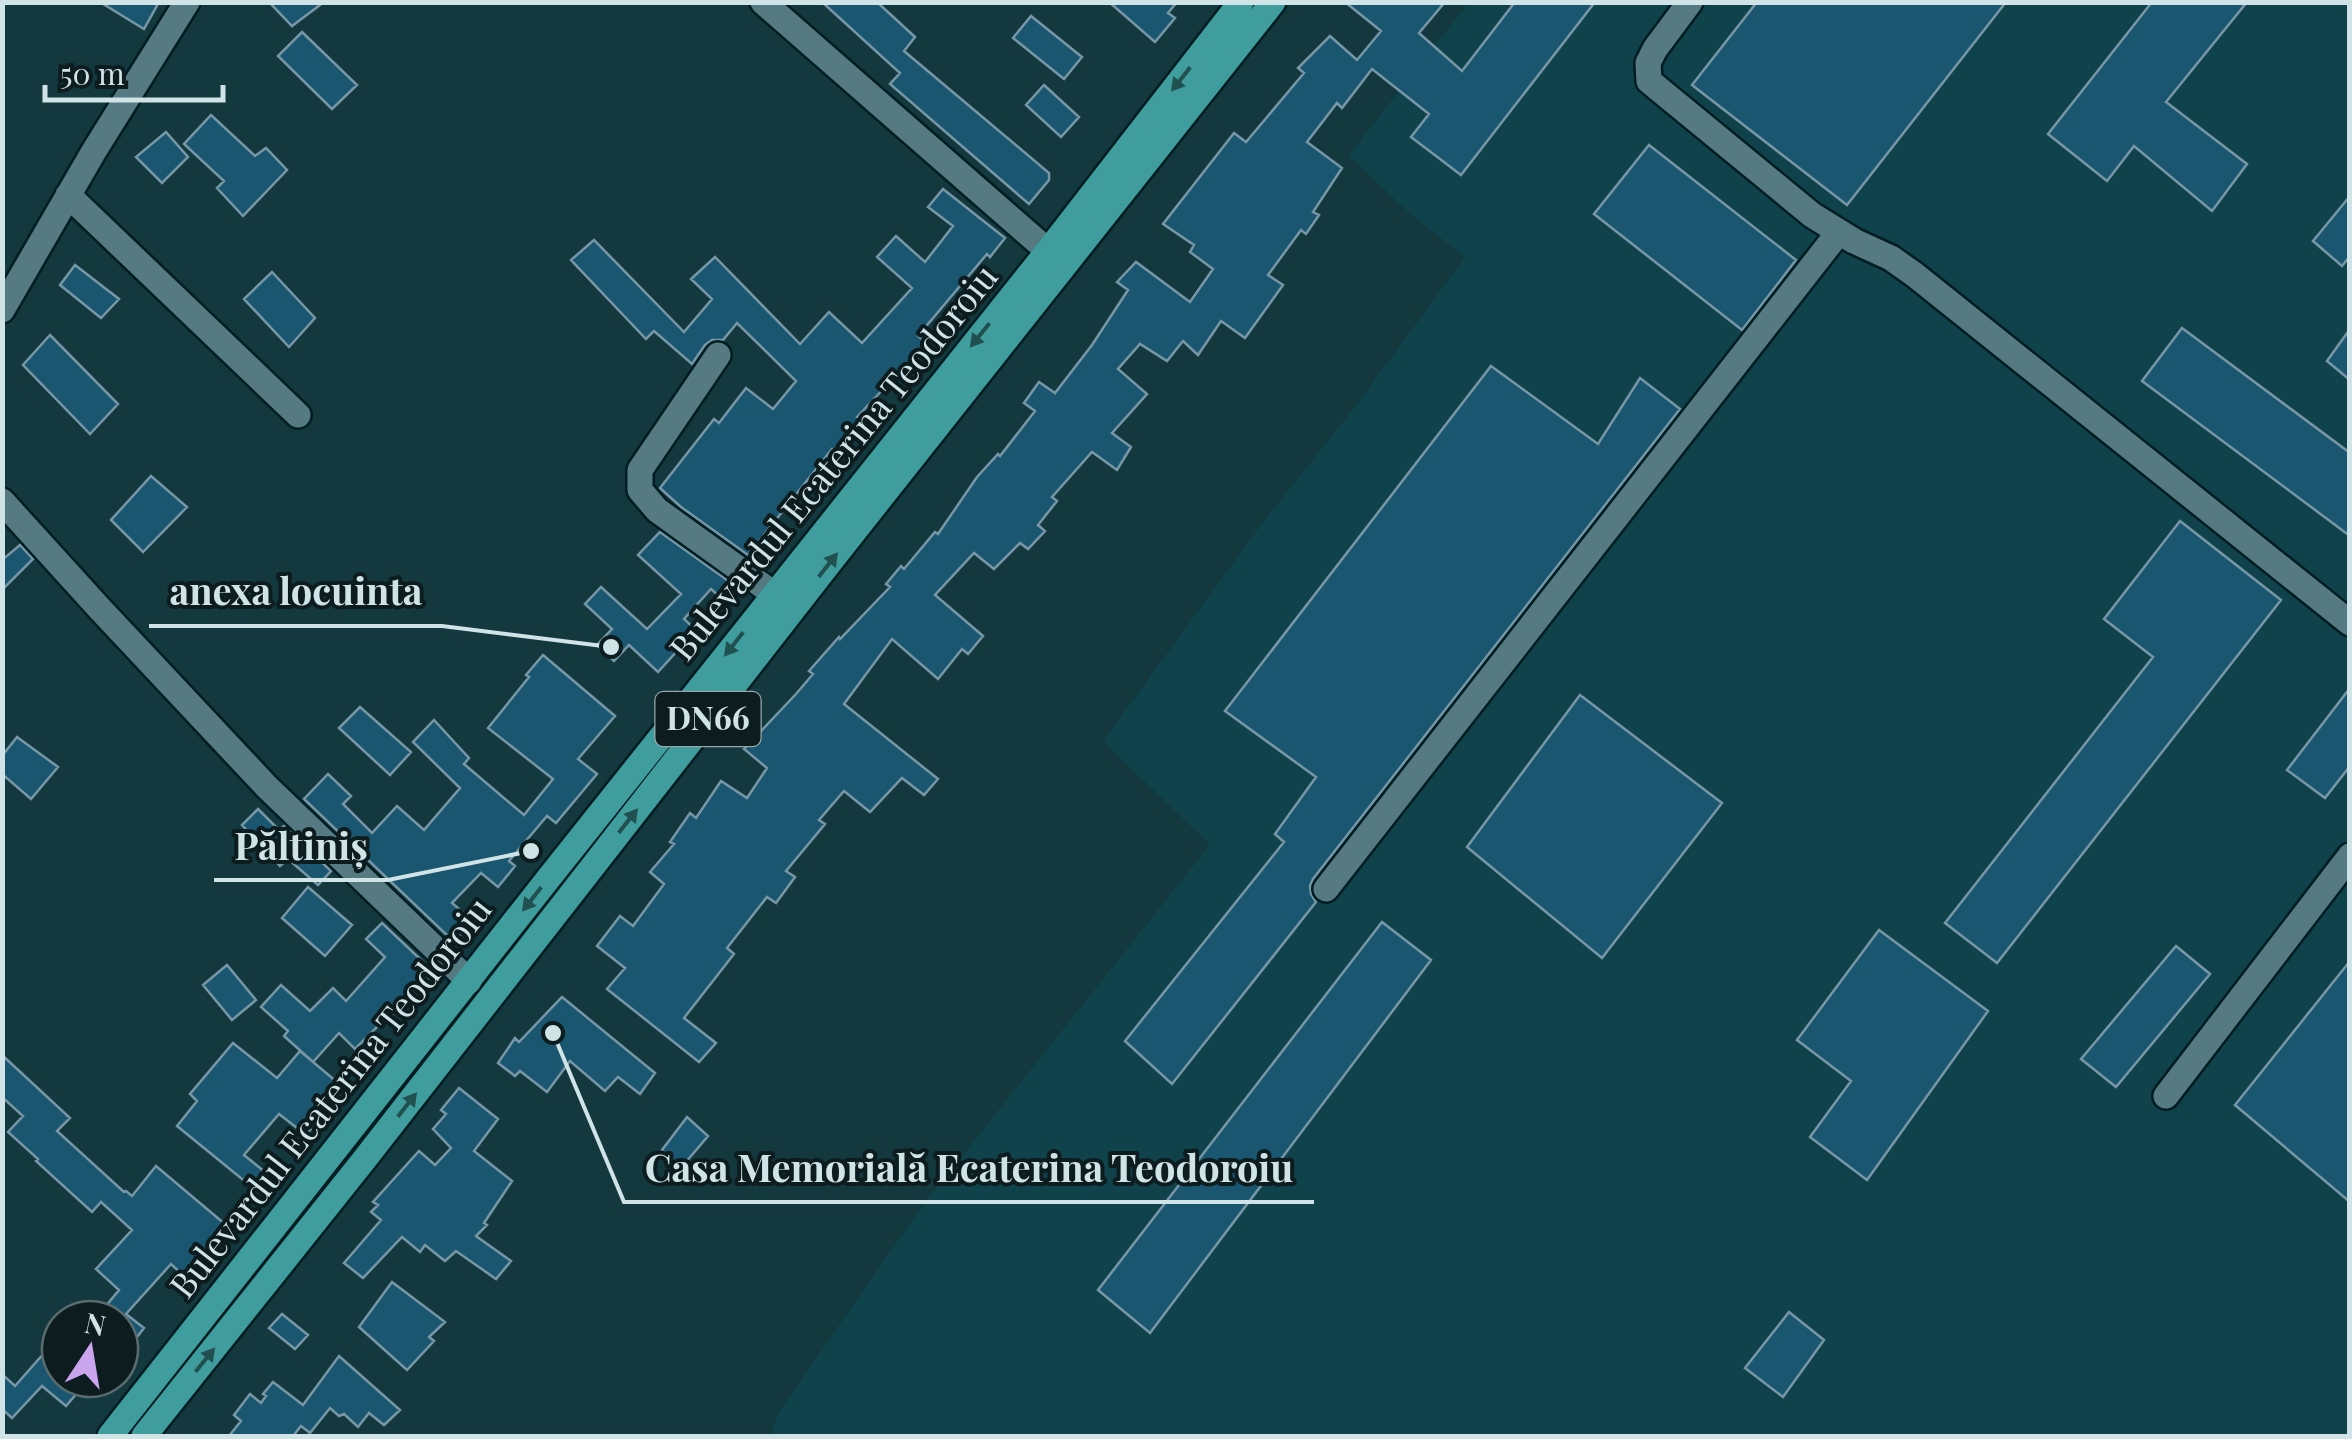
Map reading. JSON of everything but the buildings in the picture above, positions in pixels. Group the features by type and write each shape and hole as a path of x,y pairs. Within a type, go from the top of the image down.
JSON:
{"main road":[{"name":"Bulevardul Ecaterina Teodoroiu","path":"110,1436 1048,251 1240,2"},
{"name":"Bulevardul Ecaterina Teodoroiu","path":"144,1436 1273,2"},
{"path":"469,981 490,998"}],"street":[{"path":"2,310 187,2"},
{"path":"763,2 1048,251"},
{"path":"1690,2 1654,48 1648,63 1649,82 1812,215 1915,275 2350,623"},
{"path":"68,195 298,414"},
{"path":"1326,889 1839,232"},
{"path":"718,355 640,470 640,490 657,510 774,594"},
{"path":"2,501 267,787 469,981"},
{"path":"2166,1096 2350,856"}],"shaded area":[{"path":"1468,3 2349,3 2349,1436 770,1436 780,1410 925,1202 1210,845 1103,741 1263,522 1354,408 1465,257 1410,214 1349,155"}],"place":[{"name":"anexa locuinta","path":"611,647"},
{"name":"Păltiniș","path":"531,851"},
{"name":"Casa Memorială Ecaterina Teodoroiu","path":"553,1033"}]}
